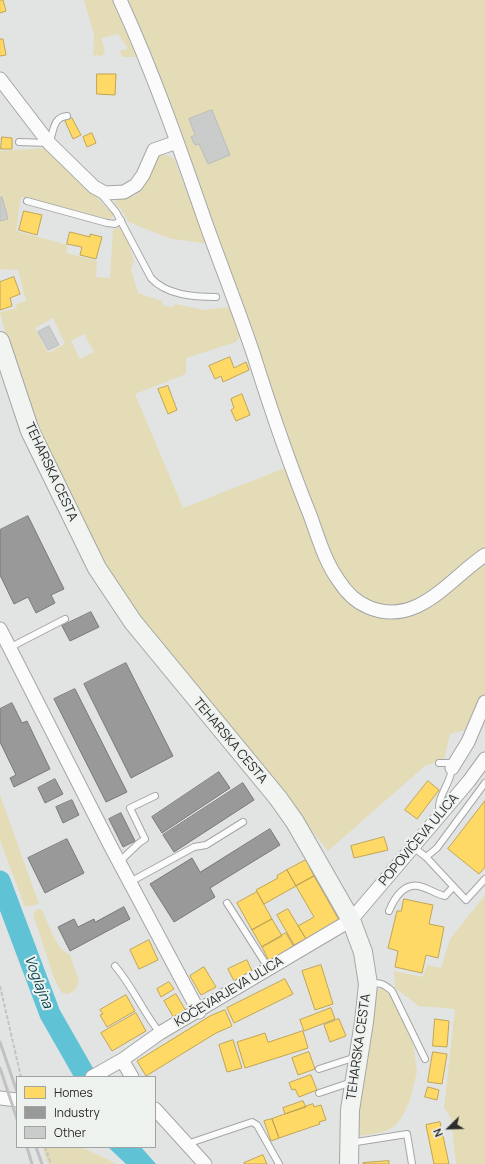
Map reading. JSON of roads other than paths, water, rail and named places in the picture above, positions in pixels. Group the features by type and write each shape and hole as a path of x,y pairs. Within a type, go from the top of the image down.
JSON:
{"street":[{"path":"120,0 145,55 177,142 250,345 287,458 323,550 338,581 352,597 367,607 389,614 416,607 432,597 485,555"},
{"path":"0,79 49,143 94,187 105,192 115,194 130,189 136,185 143,176 154,150 177,142"},
{"name":"TEHARSKA CESTA","path":"0,341 30,431 98,568 133,622 278,798 295,822 351,920 363,952 368,984 364,1022 350,1110 349,1164"},
{"path":"0,629 119,862 198,1012"},
{"path":"446,766 468,742 485,702"},
{"name":"POPOVIČEVA ULICA","path":"351,920 440,815 485,759"},
{"name":"KOČEVARJEVA ULICA","path":"94,1076 122,1060 160,1033 198,1012 351,920"},
{"path":"122,1060 131,1076"},
{"path":"0,1098 16,1100"},
{"path":"156,1110 205,1164"}],"lane":[{"path":"18,142 49,143 55,123 59,118 67,116"},
{"path":"94,187 116,212 151,278 156,284 172,291 198,297 216,297"},
{"path":"27,201 108,223 114,224 121,220"},
{"path":"9,648 64,619"},
{"path":"440,815 439,802 448,784 446,766"},
{"path":"426,858 437,848 485,783"},
{"path":"119,862 139,842 145,839 130,808 155,796"},
{"path":"130,882 194,847 206,845 243,822"},
{"path":"413,847 426,858 466,900 485,879"},
{"path":"389,911 393,901 409,886 419,886 445,896 453,887"},
{"path":"227,903 269,969"},
{"path":"115,966 132,988 150,1020 160,1033"},
{"path":"368,984 378,982 385,984 392,991 425,1059"},
{"path":"319,1069 358,1056"},
{"path":"320,1093 354,1081"},
{"path":"187,1144 252,1122 257,1125 279,1164"},
{"path":"349,1143 406,1134 412,1164"}],"water":[{"path":"109,1148 142,1148 156,1164 126,1164"}],"waterway":[{"name":"Voglajna","path":"0,881 50,1014 85,1076"}],"railway":[{"path":"0,1042 16,1089"},
{"path":"0,1068 16,1116"},
{"path":"27,1148 32,1164"},
{"path":"36,1148 42,1164"}]}
